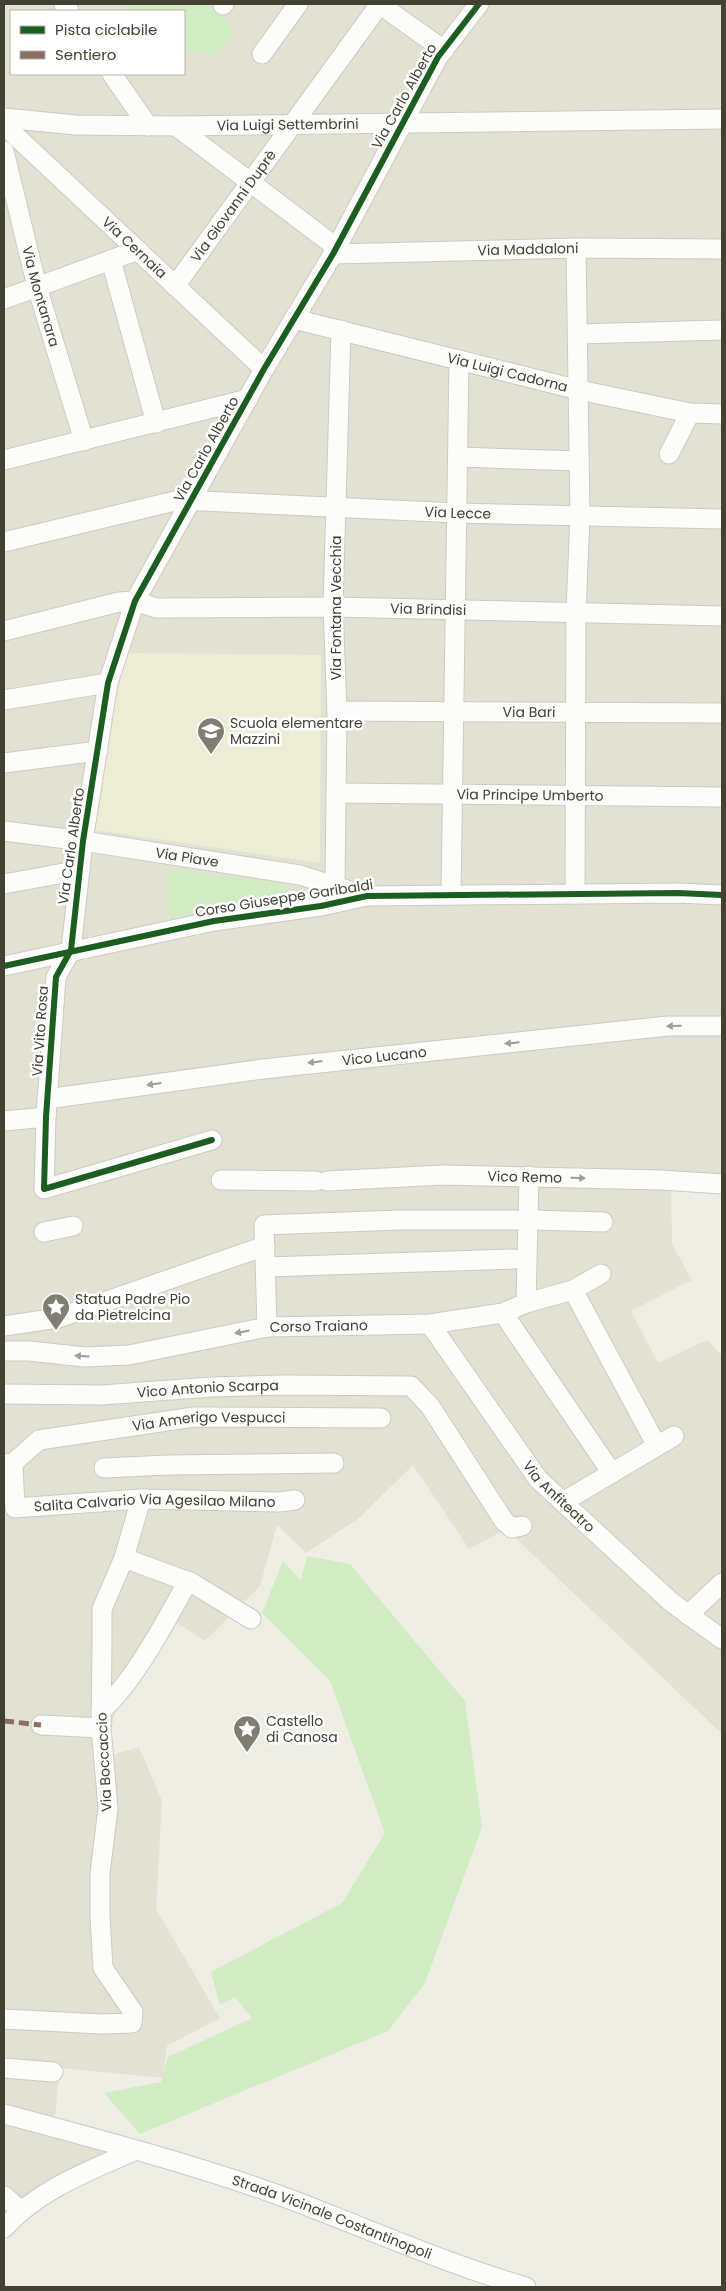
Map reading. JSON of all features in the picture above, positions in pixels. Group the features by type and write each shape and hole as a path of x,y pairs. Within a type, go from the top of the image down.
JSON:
{"street":[{"path":"262,54 298,4"},
{"path":"379,4 444,50"},
{"name":"Via Giovanni Duprè","path":"175,286 379,4"},
{"name":"Via Carlo Alberto","path":"71,950 83,841 108,683 135,601 264,369 334,250 444,50 479,4"},
{"path":"113,75 148,126"},
{"name":"Via Luigi Settembrini","path":"4,118 76,125 148,126 289,126 722,119"},
{"name":"Via Cernaia","path":"4,125 264,369"},
{"path":"176,126 251,182 334,250"},
{"name":"Via Montanara","path":"4,151 37,287 84,440"},
{"path":"575,894 576,612 580,516 576,248"},
{"name":"Via Maddaloni","path":"334,250 722,249"},
{"path":"4,299 138,250"},
{"path":"111,260 156,423"},
{"name":"Via Luigi Cadorna","path":"294,319 579,390 690,413 722,414"},
{"name":"Via Fontana Vecchia","path":"335,886 337,711 333,607 341,330"},
{"path":"578,334 722,330"},
{"path":"451,895 452,795 456,712 459,360"},
{"path":"4,460 248,399"},
{"path":"669,454 690,413"},
{"path":"459,458 579,461"},
{"name":"Via Lecce","path":"4,542 179,500 457,513 722,519"},
{"path":"4,631 119,602 135,601"},
{"name":"Via Brindisi","path":"135,601 156,608 333,607 722,616"},
{"path":"4,700 108,683"},
{"name":"Via Bari","path":"337,711 722,713"},
{"path":"4,764 98,751"},
{"name":"Via Principe Umberto","path":"336,794 722,797"},
{"name":"Via Piave","path":"4,831 83,841 300,875 367,896"},
{"path":"4,884 80,870"},
{"name":"Corso Giuseppe Garibaldi","path":"4,966 71,950 214,921 321,906 367,896 722,895"},
{"name":"Via Vito Rosa","path":"71,950 56,977 47,1099 44,1189 212,1140"},
{"name":"Vico Lucano","path":"47,1099 325,1062 668,1026 722,1026"},
{"path":"4,1121 46,1118"},
{"name":"Vico Remo","path":"222,1180 322,1181 443,1175 529,1176 722,1184"},
{"path":"526,1303 529,1176"},
{"path":"267,1327 264,1225 400,1220 603,1222"},
{"path":"44,1232 74,1226"},
{"path":"4,1326 58,1318 265,1246"},
{"path":"266,1267 514,1259"},
{"name":"Corso Traiano","path":"4,1352 29,1351 85,1357 129,1355 267,1327 430,1324 503,1313 526,1303 573,1290 601,1274"},
{"path":"573,1290 657,1446"},
{"path":"503,1313 612,1473"},
{"path":"24,1322 29,1351"},
{"name":"Via Anfiteatro","path":"430,1324 538,1479 671,1602 722,1639"},
{"name":"Vico Antonio Scarpa","path":"4,1394 102,1395 212,1387 284,1385 411,1386 430,1406 504,1521 512,1528 522,1526"},
{"name":"Via Amerigo Vespucci","path":"9,1464 39,1440 194,1417 380,1418"},
{"path":"563,1502 674,1436"},
{"path":"104,1468 168,1465 334,1463"},
{"name":"Salita Calvario Via Agesilao Milano","path":"9,1464 16,1508 141,1499 278,1502 295,1500"},
{"name":"Via Boccaccio","path":"4,2019 101,2024 132,2023 133,2012 103,1968 100,1873 108,1808 101,1719 102,1609 124,1558 141,1499"},
{"path":"124,1558 188,1581 251,1619"},
{"path":"41,1725 101,1719 167,1619 188,1581"},
{"path":"688,1615 722,1583"},
{"path":"4,2068 53,2072"},
{"name":"Strada Vicinale Costantinopoli","path":"4,2114 136,2150 273,2193 478,2274 526,2287"},
{"path":"4,2228 20,2210 63,2183 136,2150"},
{"path":"4,2196 20,2210"}],"shaded area":[{"path":"4,4 722,4 722,1182 671,1180 672,1244 692,1280 631,1311 658,1363 707,1340 722,1356 722,1734 506,1529 469,1549 413,1465 358,1519 306,1553 277,1525 260,1586 205,1641 172,1620 117,1706 103,1758 139,1747 162,1801 156,1909 220,2018 167,2046 163,2078 60,2068 54,2125 135,2148 4,2229"},
{"name":"Scuola elementare Mazzini","path":"127,653 321,655 320,863 88,829 115,687"}],"green space":[{"path":"127,4 217,4 234,32 218,54 185,52 185,10 130,10"},
{"path":"165,868 286,884 286,900 170,921"},
{"path":"307,1556 350,1564 465,1701 482,1827 425,1983 388,2031 140,2134 104,2093 161,2082 168,2057 252,2018 235,1997 220,2005 211,1972 342,1903 385,1833 330,1681 262,1613 283,1561 301,1580"}],"marked path":[{"path":"4,1721 41,1725"}],"cycle path":[{"path":"212,1140 44,1189 46,1117 56,977 71,950 83,841 108,683 135,601 264,369 333,254 438,57 479,4"},
{"path":"4,966 214,921 321,906 367,896 678,893 722,895"}],"place":[{"name":"Scuola elementare Mazzini","path":"211,755"},
{"name":"Statua Padre Pio da Pietrelcina","path":"56,1331"},
{"name":"Castello di Canosa","path":"247,1753"}]}
